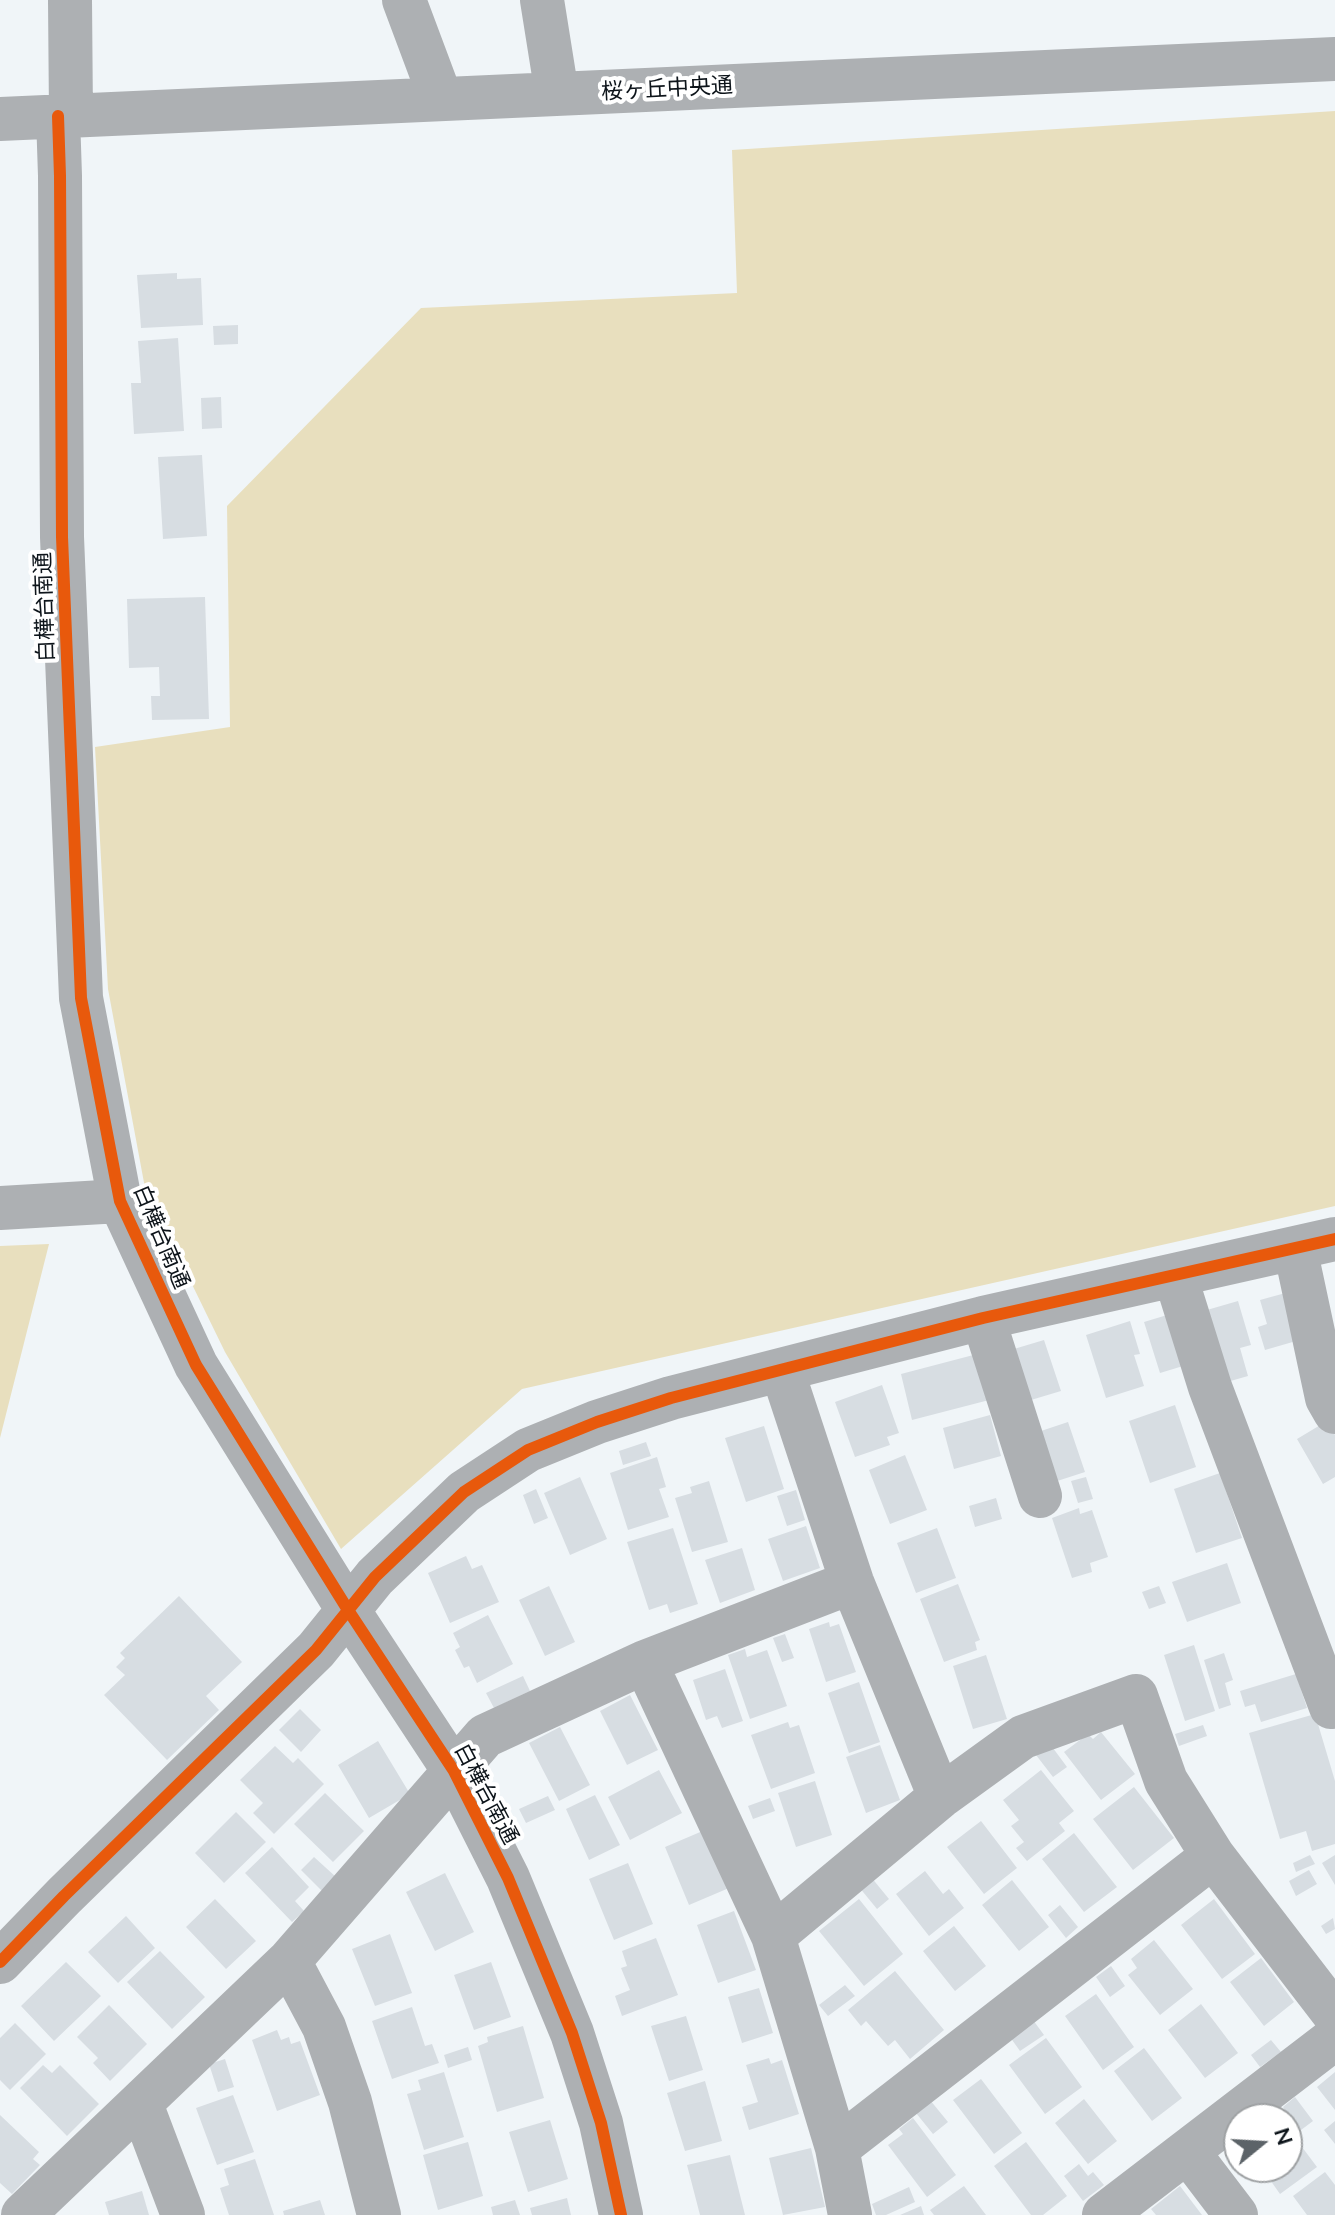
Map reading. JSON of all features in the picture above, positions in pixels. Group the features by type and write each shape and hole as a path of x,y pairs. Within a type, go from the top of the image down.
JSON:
{"street":[{"name":"白樺台南通","path":"70,0 60,192 62,537 81,998 120,1201 196,1365 348,1610 454,1771 508,1878 572,2033 601,2123 621,2215"},
{"path":"404,0 441,99"},
{"path":"542,0 557,94"},
{"name":"桜ヶ丘中央通","path":"0,119 1335,59"},
{"path":"0,1208 120,1201"},
{"path":"0,1962 316,1650 375,1577 464,1492 528,1450 597,1422 671,1398 983,1318 1315,1243 1327,1398 1335,1412"},
{"path":"1175,1275 1210,1387 1331,1707"},
{"path":"983,1318 1040,1496"},
{"path":"782,1370 852,1582 940,1797"},
{"path":"23,2215 289,1961 485,1736 645,1662 852,1582"},
{"path":"645,1662 773,1936 837,2148 850,2215"},
{"path":"773,1936 940,1797 1023,1737 1136,1696 1166,1781 1213,1856 1335,2015"},
{"path":"837,2148 1213,1856"},
{"path":"289,1961 324,2027 350,2102 379,2215"},
{"path":"1104,2215 1335,2038"},
{"path":"141,2104 183,2215"},
{"path":"1188,2152 1236,2215"}],"shaded area":[{"path":"1335,111 1335,1206 522,1389 341,1549 225,1352 145,1188 108,989 95,747 230,727 227,506 421,308 737,293 732,150"},
{"path":"49,1244 0,1438 0,1246"}],"building":[{"path":"177,273 177,279 201,278 203,325 141,328 137,275"},
{"path":"238,325 238,344 214,345 213,326"},
{"path":"178,338 184,431 134,434 131,383 141,383 138,341"},
{"path":"221,397 222,428 202,429 201,398"},
{"path":"202,455 207,536 163,539 158,457"},
{"path":"205,597 209,719 152,720 151,696 160,696 159,667 129,668 127,599"},
{"path":"1289,1292 1303,1339 1265,1350 1258,1327 1267,1324 1260,1300"},
{"path":"1238,1301 1251,1345 1240,1348 1248,1376 1220,1384 1200,1312"},
{"path":"1177,1312 1193,1363 1160,1373 1144,1322"},
{"path":"1130,1321 1140,1354 1134,1355 1144,1386 1106,1398 1086,1335"},
{"path":"1044,1340 1061,1391 1031,1400 1014,1349"},
{"path":"981,1353 993,1399 912,1420 901,1374"},
{"path":"882,1385 899,1433 887,1437 890,1445 855,1457 835,1402"},
{"path":"1175,1405 1196,1467 1150,1483 1129,1421"},
{"path":"990,1415 1001,1456 954,1469 943,1428"},
{"path":"1327,1421 1335,1435 1335,1477 1323,1484 1297,1439"},
{"path":"1068,1422 1085,1472 1048,1484 1032,1434"},
{"path":"764,1426 784,1489 746,1502 725,1438"},
{"path":"646,1442 651,1456 623,1465 619,1451"},
{"path":"905,1455 927,1510 890,1524 869,1470"},
{"path":"657,1457 666,1487 659,1489 669,1517 628,1530 610,1473"},
{"path":"1220,1473 1242,1538 1196,1553 1174,1489"},
{"path":"580,1477 607,1539 570,1555 544,1493"},
{"path":"1086,1477 1093,1499 1078,1503 1071,1481"},
{"path":"709,1481 728,1542 692,1552 675,1498 692,1493 690,1487"},
{"path":"536,1489 548,1518 534,1524 523,1495"},
{"path":"796,1490 805,1520 787,1526 777,1496"},
{"path":"996,1498 1002,1519 975,1527 969,1506"},
{"path":"1079,1508 1080,1514 1092,1510 1108,1557 1090,1563 1092,1572 1072,1578 1052,1518"},
{"path":"806,1526 820,1568 783,1581 768,1539"},
{"path":"673,1528 698,1604 670,1613 667,1604 649,1610 627,1542"},
{"path":"937,1528 956,1578 916,1593 897,1543"},
{"path":"742,1548 755,1590 720,1603 705,1560"},
{"path":"466,1556 472,1569 482,1565 499,1602 450,1623 428,1573"},
{"path":"1227,1563 1241,1603 1187,1622 1172,1582"},
{"path":"958,1584 980,1640 975,1642 977,1650 944,1662 920,1599"},
{"path":"549,1586 575,1642 545,1656 519,1600"},
{"path":"1159,1586 1166,1603 1149,1609 1142,1592"},
{"path":"179,1596 242,1662 206,1696 219,1710 167,1760 104,1695 125,1675 116,1667 125,1658 120,1653"},
{"path":"488,1615 513,1664 477,1683 469,1666 464,1668 455,1650 460,1647 453,1633"},
{"path":"829,1622 830,1627 839,1624 856,1672 826,1682 809,1629"},
{"path":"785,1634 794,1658 782,1662 773,1638"},
{"path":"1194,1645 1215,1711 1185,1721 1164,1655"},
{"path":"745,1649 747,1657 767,1650 787,1706 750,1719 728,1655"},
{"path":"1224,1653 1233,1680 1225,1683 1231,1705 1219,1709 1204,1660"},
{"path":"986,1655 1007,1719 973,1729 953,1666"},
{"path":"725,1669 743,1721 722,1728 717,1716 706,1720 693,1680"},
{"path":"1296,1674 1307,1708 1261,1722 1255,1704 1245,1707 1240,1691"},
{"path":"523,1676 530,1691 494,1708 486,1693"},
{"path":"859,1682 880,1742 849,1753 828,1693"},
{"path":"630,1695 658,1750 627,1765 600,1711"},
{"path":"300,1709 321,1730 301,1752 279,1730"},
{"path":"1315,1714 1335,1781 1335,1844 1312,1851 1306,1831 1280,1839 1249,1733"},
{"path":"788,1722 790,1728 799,1725 815,1773 771,1789 751,1735"},
{"path":"1203,1725 1207,1736 1179,1746 1175,1734"},
{"path":"560,1727 590,1785 559,1801 529,1743"},
{"path":"1101,1732 1135,1774 1101,1800 1064,1752 1088,1734 1093,1739"},
{"path":"378,1741 410,1794 369,1818 338,1765"},
{"path":"1050,1744 1067,1767 1053,1777 1036,1755"},
{"path":"880,1745 900,1800 866,1813 846,1757"},
{"path":"275,1746 293,1763 298,1758 324,1784 274,1834 253,1813 263,1803 240,1780"},
{"path":"659,1770 682,1813 630,1840 608,1797"},
{"path":"1041,1770 1074,1811 1059,1823 1065,1831 1027,1861 1016,1848 1024,1842 1011,1826 1019,1820 1003,1800"},
{"path":"815,1781 832,1835 796,1847 778,1793"},
{"path":"1134,1787 1174,1838 1133,1870 1093,1819"},
{"path":"325,1793 364,1831 333,1862 294,1824"},
{"path":"595,1795 620,1845 589,1860 566,1809"},
{"path":"548,1796 555,1810 526,1823 519,1809"},
{"path":"770,1798 775,1811 753,1819 748,1806"},
{"path":"236,1812 266,1842 224,1883 195,1853"},
{"path":"981,1821 1017,1868 984,1894 947,1847"},
{"path":"705,1830 729,1888 689,1905 665,1847"},
{"path":"1074,1833 1117,1887 1084,1912 1042,1859"},
{"path":"272,1847 309,1887 295,1901 304,1911 292,1922 245,1873"},
{"path":"1310,1855 1315,1864 1296,1872 1293,1863"},
{"path":"1335,1855 1335,1885 1322,1863"},
{"path":"314,1857 336,1877 322,1891 301,1870"},
{"path":"628,1863 653,1924 614,1940 589,1879"},
{"path":"1309,1870 1317,1884 1296,1896 1289,1881"},
{"path":"925,1871 943,1894 949,1889 964,1908 929,1936 896,1894"},
{"path":"445,1873 474,1932 435,1951 406,1892"},
{"path":"871,1877 889,1899 877,1909 859,1887"},
{"path":"1012,1880 1049,1927 1019,1951 982,1905"},
{"path":"215,1899 256,1941 226,1969 186,1927"},
{"path":"859,1899 903,1954 864,1986 819,1931"},
{"path":"1214,1899 1255,1954 1222,1979 1181,1925"},
{"path":"1060,1905 1078,1927 1066,1938 1048,1915"},
{"path":"734,1911 756,1970 718,1983 697,1925"},
{"path":"126,1916 155,1948 118,1983 88,1952"},
{"path":"1333,1918 1335,1929 1326,1934 1321,1926"},
{"path":"954,1926 986,1966 955,1991 923,1951"},
{"path":"390,1934 412,1993 375,2006 352,1949"},
{"path":"656,1938 678,1995 622,2016 615,1996 630,1990 621,1968 627,1966 622,1951"},
{"path":"1154,1940 1193,1989 1160,2015 1128,1975 1137,1968 1131,1959"},
{"path":"160,1951 205,1997 172,2029 127,1982"},
{"path":"1261,1958 1294,2002 1264,2026 1230,1982"},
{"path":"66,1962 101,1996 54,2041 21,2006"},
{"path":"491,1962 511,2017 474,2030 454,1975"},
{"path":"1111,1966 1125,1986 1110,1997 1096,1977"},
{"path":"895,1971 944,2030 910,2059 895,2040 888,2046 866,2021 861,2026 848,2010"},
{"path":"845,1985 855,1996 828,2016 819,2005"},
{"path":"759,1988 773,2033 742,2043 728,1997"},
{"path":"1096,1994 1134,2047 1103,2070 1065,2016"},
{"path":"1201,2004 1238,2053 1205,2078 1168,2030"},
{"path":"109,2005 147,2044 110,2081 93,2063 98,2058 77,2037"},
{"path":"412,2007 425,2046 432,2044 439,2063 392,2079 372,2021"},
{"path":"686,2016 703,2070 669,2081 651,2026"},
{"path":"1033,2020 1044,2035 1020,2051 1010,2037"},
{"path":"15,2023 46,2054 10,2090 0,2080 0,2038"},
{"path":"523,2026 544,2098 497,2112 478,2046 488,2042 487,2037"},
{"path":"277,2030 281,2040 289,2037 291,2044 300,2041 320,2095 277,2111 252,2040"},
{"path":"1046,2038 1082,2087 1045,2114 1009,2065"},
{"path":"1271,2040 1281,2052 1260,2067 1251,2055"},
{"path":"468,2047 472,2060 448,2068 444,2055"},
{"path":"1144,2048 1182,2098 1152,2121 1114,2071"},
{"path":"769,2058 771,2064 782,2060 799,2114 749,2130 742,2107 758,2102 746,2065"},
{"path":"225,2059 234,2087 218,2092 209,2064"},
{"path":"43,2065 52,2073 60,2065 99,2104 67,2136 20,2088"},
{"path":"444,2072 464,2137 424,2150 407,2094 421,2090 418,2080"},
{"path":"1335,2072 1335,2110 1317,2087"},
{"path":"981,2079 1022,2133 994,2154 953,2100"},
{"path":"705,2081 722,2141 685,2151 667,2093"},
{"path":"233,2095 254,2152 217,2165 196,2108"},
{"path":"1084,2099 1117,2141 1088,2164 1055,2123"},
{"path":"930,2100 948,2122 933,2134 916,2113"},
{"path":"1303,2108 1313,2121 1303,2128"},
{"path":"0,2115 39,2152 33,2159 40,2165 12,2194 0,2183"},
{"path":"913,2118 956,2175 927,2197 888,2145 903,2134 899,2129"},
{"path":"550,2120 568,2179 528,2192 509,2132"},
{"path":"1335,2121 1335,2144 1324,2130"},
{"path":"468,2142 483,2196 438,2210 423,2155"},
{"path":"1026,2142 1067,2196 1043,2215 1031,2215 994,2166"},
{"path":"811,2148 825,2207 783,2215 769,2158"},
{"path":"1303,2148 1317,2167 1303,2177"},
{"path":"730,2155 745,2215 700,2215 687,2165"},
{"path":"255,2159 274,2215 229,2215 220,2188 229,2185 224,2169"},
{"path":"1079,2164 1088,2176 1093,2172 1104,2185 1083,2201 1064,2176"},
{"path":"1325,2172 1335,2185 1335,2215 1307,2215 1293,2196"},
{"path":"1272,2183 1295,2183 1280,2194"},
{"path":"964,2186 986,2215 934,2215 930,2210"},
{"path":"1180,2186 1202,2215 1156,2215 1151,2209"},
{"path":"909,2187 915,2202 886,2215 876,2215 872,2204"},
{"path":"142,2191 149,2215 109,2215 105,2202"},
{"path":"567,2198 571,2215 532,2215 530,2208"},
{"path":"320,2200 325,2215 284,2215 283,2211"},
{"path":"515,2200 520,2215 493,2215 491,2207"},
{"path":"921,2206 924,2215 900,2215"}],"cycle path":[{"path":"58,116 62,537 81,998 120,1201 196,1365 348,1610 454,1771 508,1878 572,2033 601,2123 621,2215"},
{"path":"0,1962 316,1650 375,1577 464,1492 528,1450 597,1422 671,1398 983,1318 1335,1239"}]}
